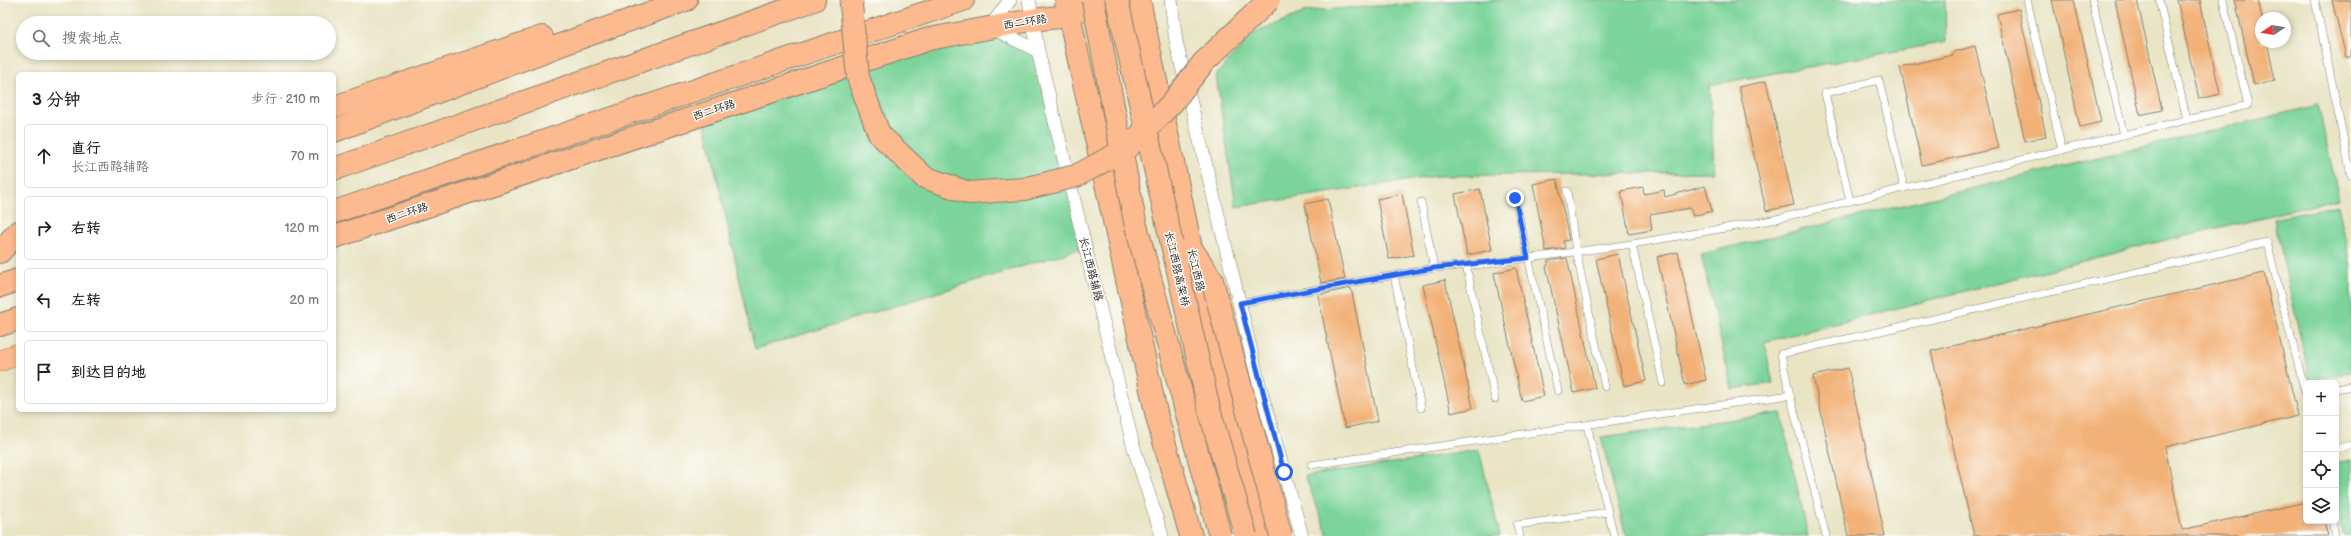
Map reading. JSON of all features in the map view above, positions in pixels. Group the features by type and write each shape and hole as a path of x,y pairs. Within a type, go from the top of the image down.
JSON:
{"highway":[{"path":"336,106 647,0"},
{"path":"336,130 574,40 686,0"},
{"path":"336,168 814,0"},
{"path":"852,0 851,5 858,77 879,134 924,177 969,193 1024,189 1076,176 1126,149 1172,103 1204,62 1269,0"},
{"path":"336,211 964,0"},
{"path":"1093,0 1135,222 1220,536"},
{"name":"西二环路","path":"336,237 929,39 990,27 1030,10 1067,8 1097,0"},
{"name":"长江西路高架桥","path":"1117,0 1209,409 1246,536"},
{"name":"长江西路","path":"1139,0 1191,248 1225,398 1266,536"},
{"path":"1067,8 1157,417 1191,536"},
{"path":"0,252 16,233"},
{"path":"1191,248 1212,280 1281,536"},
{"path":"0,261 16,253"},
{"path":"1126,280 1146,431 1176,536"},
{"path":"0,286 16,281"},
{"path":"0,325 16,319"}],"main road":[{"path":"0,240 16,232"},
{"path":"0,361 16,355"}],"street":[{"path":"1010,0 990,27 1038,51"},
{"path":"1171,0 1176,42 1259,384 1302,536"},
{"name":"长江西路辅路","path":"1030,10 1038,51 1133,445 1162,536"}],"lane":[{"path":"2027,0 2062,150"},
{"path":"2092,0 2124,135"},
{"path":"2159,0 2187,120"},
{"path":"1240,303 1434,268 1466,266 1632,244 1772,220 2248,105 2223,0"},
{"path":"2315,0 2351,175"},
{"path":"1850,201 1824,94 1878,80 1904,188"},
{"path":"1567,191 1576,251 1606,387"},
{"path":"1515,198 1558,391"},
{"path":"1421,202 1434,268"},
{"path":"1826,536 1781,354 2267,242 2303,384"},
{"path":"1632,244 1663,383"},
{"path":"1466,266 1495,399"},
{"path":"1394,275 1421,408"},
{"path":"2339,388 2351,386"},
{"path":"1311,465 1790,395"},
{"path":"1587,425 1614,536"},
{"path":"2339,448 2351,445"},
{"path":"1520,536 1517,525 1608,512"},
{"path":"2333,524 2335,536"}],"green space":[{"path":"1466,0 1945,0 1946,42 1710,85 1714,172 1436,176 1236,207 1216,75 1253,34 1307,11"},
{"path":"990,27 1038,51 1085,247 755,349 703,114"},
{"path":"2318,105 2339,199 2158,242 1764,342 1773,383 1732,389 1701,254"},
{"path":"2338,205 2351,266 2351,372 2310,380 2274,219"},
{"path":"1781,413 1808,536 1626,536 1601,437"},
{"path":"1479,450 1500,536 1328,536 1305,476"},
{"path":"2351,460 2351,536 2343,536 2339,519 2339,462"}],"building":[{"path":"2052,0 2074,0 2101,122 2080,127"},
{"path":"2115,0 2137,0 2162,110 2140,115"},
{"path":"2177,0 2200,0 2220,94 2199,99"},
{"path":"2235,0 2258,0 2261,12 2255,12 2255,48 2268,48 2275,80 2254,85"},
{"path":"2332,0 2351,0 2351,57 2346,57"},
{"path":"2019,9 2046,136 2025,141 1997,14"},
{"path":"1975,46 1999,148 1922,165 1900,67 1953,55 1953,52"},
{"path":"1766,81 1794,205 1766,211 1739,87"},
{"path":"1557,179 1569,240 1563,241 1565,248 1546,251 1533,184"},
{"path":"1705,186 1712,211 1693,216 1690,208 1650,215 1652,230 1629,234 1621,191 1643,187 1644,194 1664,190 1665,197"},
{"path":"1480,189 1492,250 1467,255 1455,194"},
{"path":"1402,194 1414,255 1389,259 1377,199"},
{"path":"1328,199 1345,279 1321,283 1305,204"},
{"path":"1678,252 1706,380 1685,385 1657,257"},
{"path":"1618,254 1646,381 1624,386 1596,259"},
{"path":"1567,258 1595,388 1574,393 1546,266 1548,265 1548,261"},
{"path":"1516,268 1544,396 1522,401 1494,273"},
{"path":"2264,273 2298,416 2165,447 2182,530 2303,503 2303,524 2325,524 2328,536 1974,536 1931,351"},
{"path":"1445,280 1473,408 1451,413 1423,285"},
{"path":"1351,288 1378,421 1345,428 1318,295"},
{"path":"1848,368 1885,536 1848,536 1813,376"}],"route":[{"path":"1284,472 1259,384 1240,303 1434,268 1486,264 1528,258 1515,198"}]}
